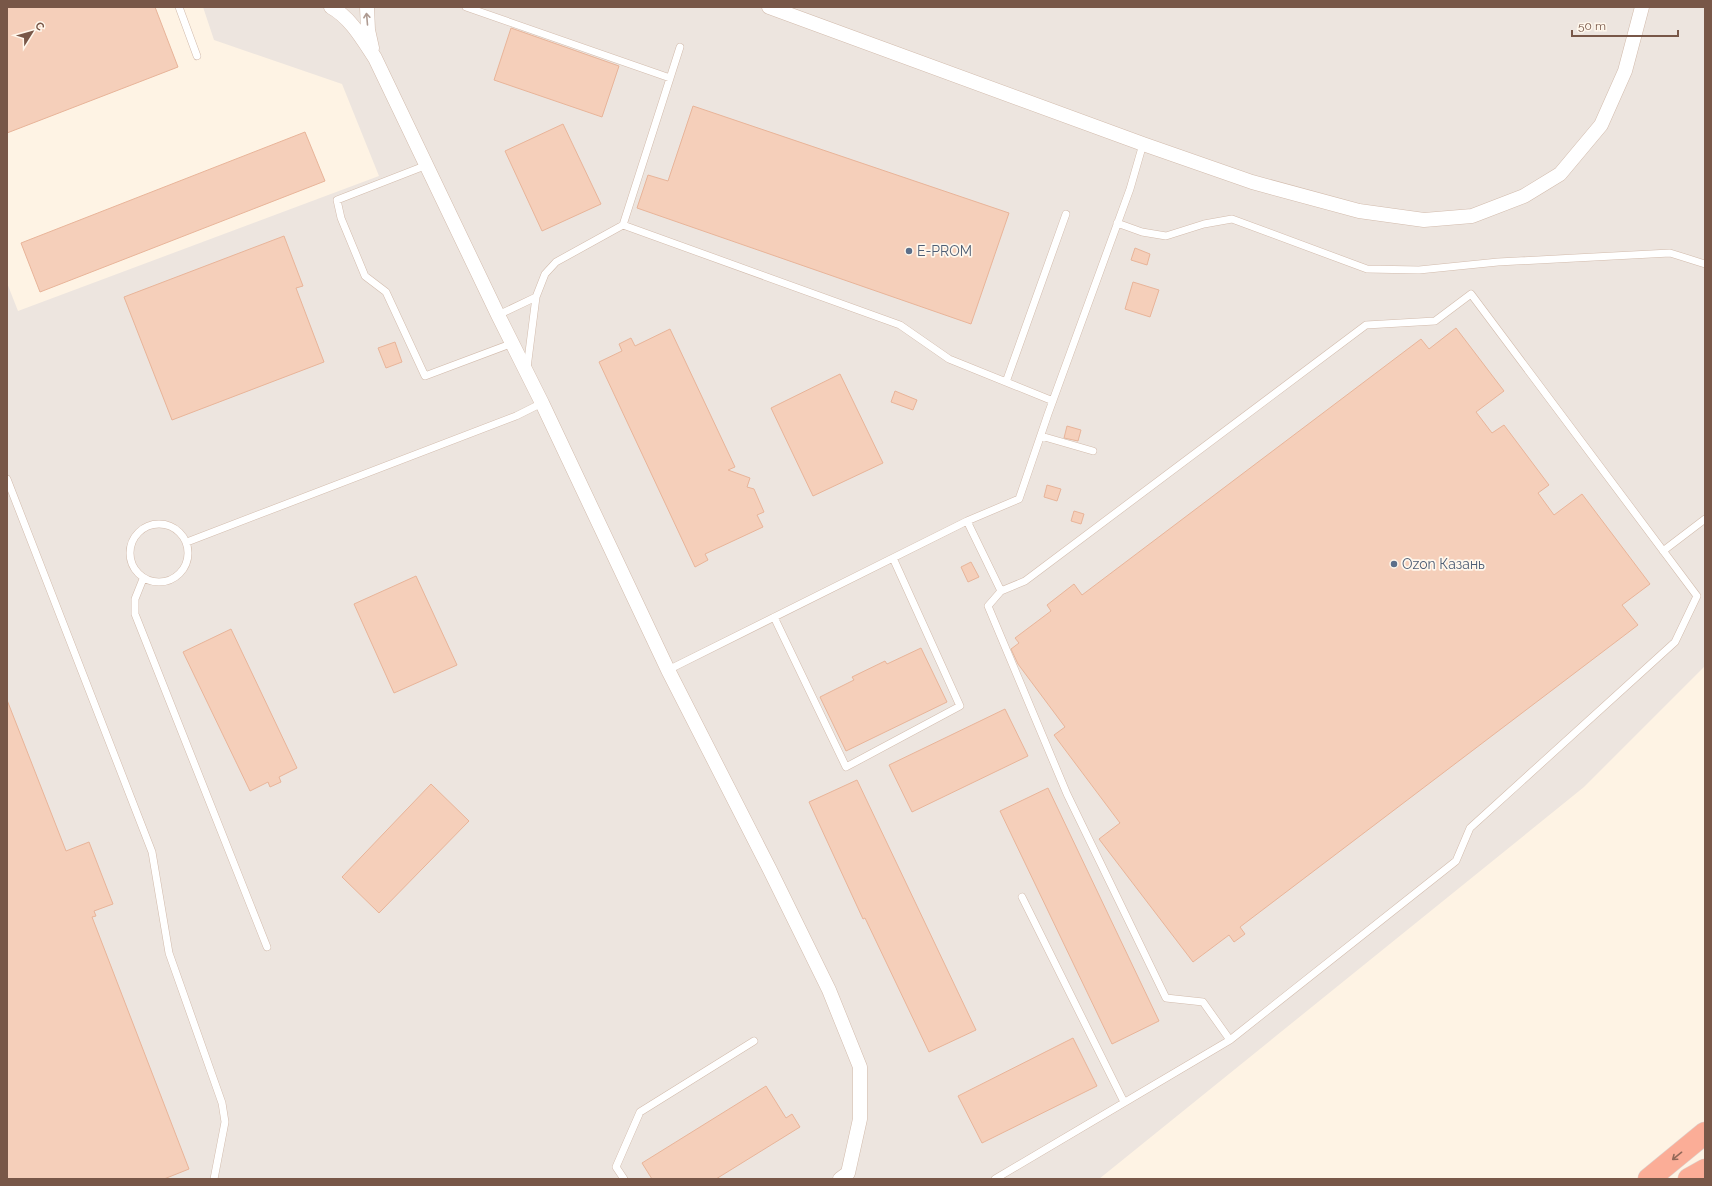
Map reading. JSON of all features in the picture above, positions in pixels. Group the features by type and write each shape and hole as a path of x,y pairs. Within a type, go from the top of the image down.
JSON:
{"highway":[{"path":"1648,1179 1705,1133"},
{"path":"1689,1179 1705,1170"}],"street":[{"path":"331,7 347,21 375,58 498,315 527,371 668,670 767,862 830,990 860,1067 860,1119 848,1173 840,1179"},
{"path":"367,7 368,30 375,58"},
{"path":"769,7 1252,182 1359,211 1424,220 1472,216 1524,196 1560,174 1601,124 1625,71 1642,7"}],"lane":[{"path":"179,7 197,56"},
{"path":"466,7 670,78"},
{"path":"527,371 536,297 545,274 556,262 623,225 680,47"},
{"path":"668,670 967,521 1019,500 1144,144"},
{"path":"427,165 337,200 341,218 365,276 386,292 425,376 513,343"},
{"path":"1006,382 1066,214"},
{"path":"1117,223 1142,232 1166,236 1204,224 1232,219 1367,269 1419,270 1498,262 1670,253 1705,264"},
{"path":"623,225 900,325 949,359 1053,401"},
{"path":"995,1179 1230,1040 1456,861 1470,828 1675,642 1697,596 1471,294 1435,321 1366,325 1025,581 1001,591 988,606 1067,794 1166,998 1203,1002 1230,1040"},
{"path":"498,315 536,297"},
{"path":"187,542 516,416 542,403"},
{"path":"1041,436 1093,451"},
{"path":"7,479 152,852 169,953 222,1103 225,1122 214,1179"},
{"path":"1663,551 1705,519"},
{"path":"967,521 1001,591"},
{"path":"163,523 178,530 187,542 189,557 184,571 172,580 158,583 143,579 133,567 129,551 135,536 147,526 163,523"},
{"path":"774,617 846,767 960,706 893,558"},
{"path":"143,579 134,599 135,614 267,947"},
{"path":"1022,896 1124,1102"},
{"path":"624,1179 616,1167 640,1112 754,1041"}],"shaded area":[{"path":"203,7 1705,7 1705,666 1584,787 1099,1179 7,1179 7,283 18,311 379,176 342,84 214,40"}],"building":[{"path":"7,7 155,7 178,67 7,133"},
{"path":"511,28 619,66 602,117 494,80"},
{"path":"693,106 1009,213 971,324 637,208 648,175 668,181"},
{"path":"563,124 601,204 542,231 505,151"},
{"path":"305,132 325,181 40,292 21,243"},
{"path":"284,236 303,286 296,288 324,362 172,420 124,297"},
{"path":"1135,248 1150,254 1147,265 1131,260"},
{"path":"1133,282 1159,290 1150,317 1125,309"},
{"path":"1456,328 1504,391 1476,412 1492,433 1504,425 1549,485 1538,493 1554,515 1582,494 1650,584 1622,605 1638,625 1240,927 1245,934 1234,942 1229,935 1193,962 1099,839 1120,823 1054,735 1065,727 1018,664 1011,649 1019,643 1015,638 1051,611 1047,605 1074,584 1082,595 1421,339 1429,349"},
{"path":"670,329 735,467 728,470 750,478 747,487 754,489 764,512 757,515 763,527 705,554 708,560 695,567 599,362 622,351 619,344 631,338 635,346"},
{"path":"395,342 402,362 386,368 378,348"},
{"path":"840,374 883,463 813,496 771,408"},
{"path":"895,391 917,400 913,410 891,402"},
{"path":"1067,426 1081,430 1078,441 1064,438"},
{"path":"1047,485 1061,489 1057,501 1044,497"},
{"path":"1074,511 1084,514 1081,524 1071,521"},
{"path":"971,562 979,577 968,582 961,567"},
{"path":"416,576 457,665 394,693 354,604"},
{"path":"231,629 297,768 279,777 281,782 270,787 268,782 250,791 183,652"},
{"path":"921,648 947,702 846,751 820,697 854,680 852,677 885,661 887,664"},
{"path":"7,700 66,851 89,842 113,904 94,911 96,916 92,917 189,1169 164,1179 7,1179"},
{"path":"1005,709 1028,756 912,812 889,765"},
{"path":"857,780 976,1030 929,1052 865,918 863,919 809,802"},
{"path":"431,784 469,821 379,913 342,877"},
{"path":"1048,788 1159,1021 1112,1044 1000,811"},
{"path":"1073,1038 1097,1086 982,1143 958,1096"},
{"path":"766,1086 786,1118 792,1114 800,1127 716,1179 652,1179 642,1163"}],"place":[{"name":"E-PROM","path":"909,251"},
{"name":"Ozon Казань","path":"1394,564"}]}
